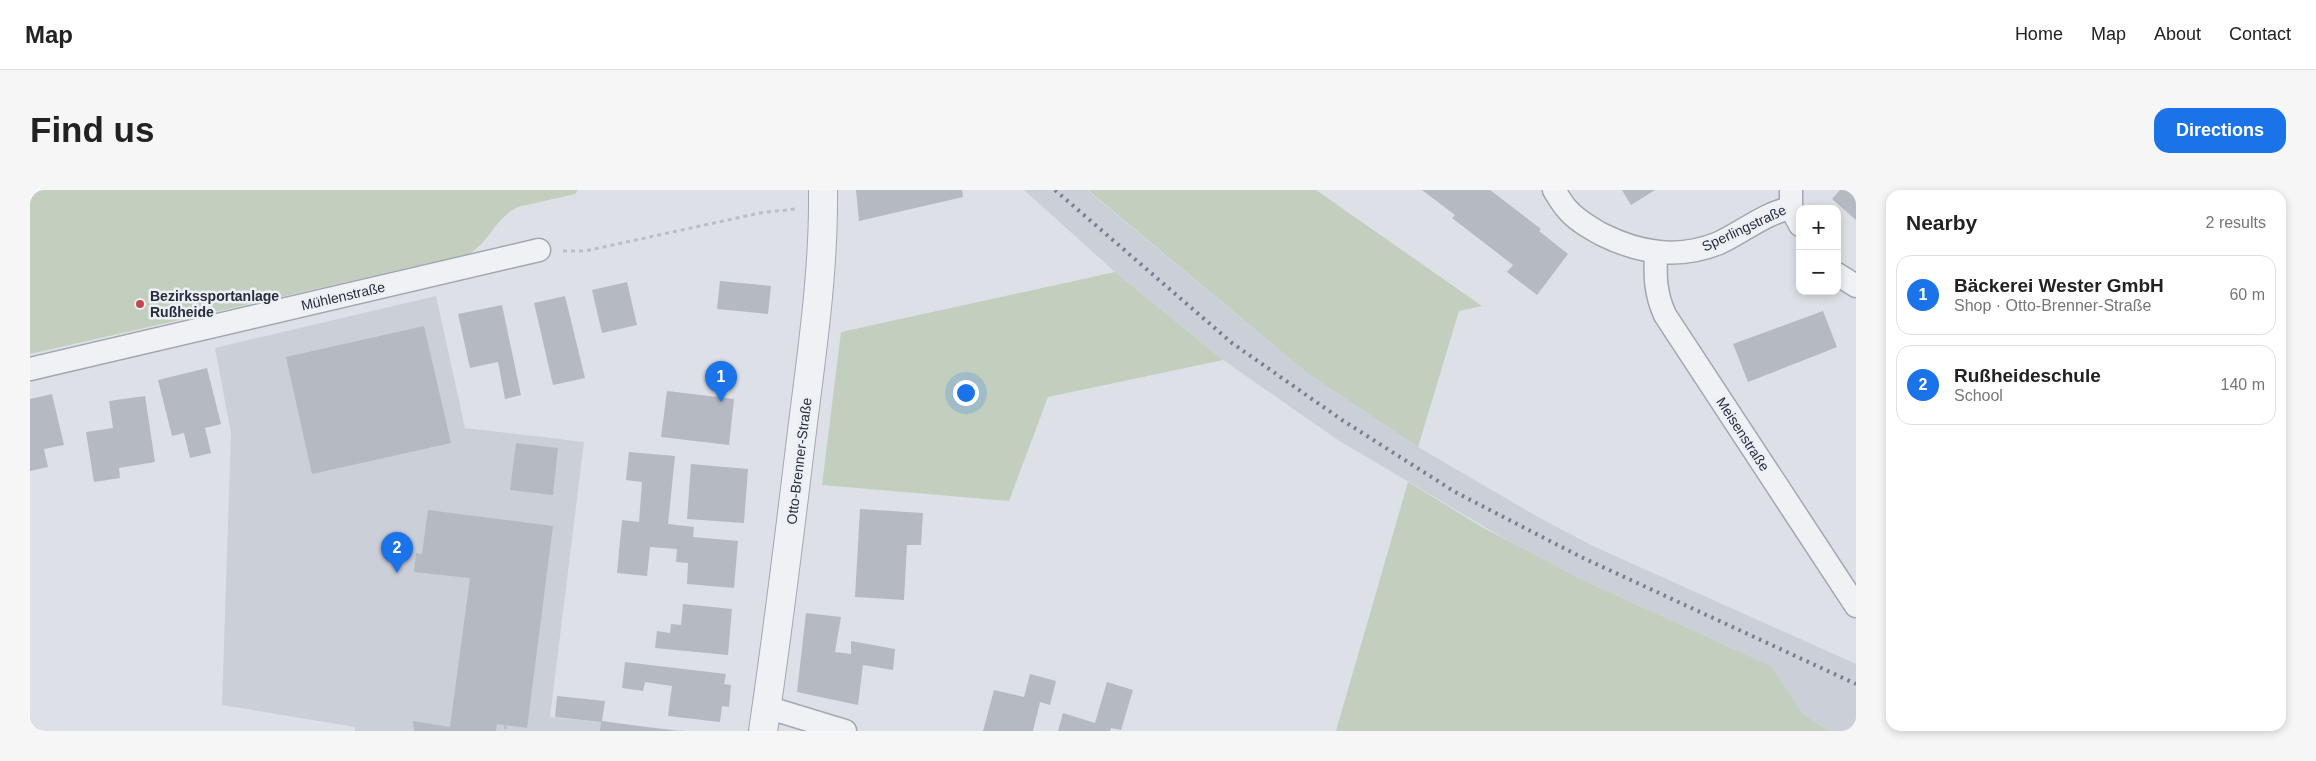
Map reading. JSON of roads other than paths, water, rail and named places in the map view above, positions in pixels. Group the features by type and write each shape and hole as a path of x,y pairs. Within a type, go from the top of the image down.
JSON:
{"street":[{"name":"Sperlingstraße","path":"1554,190 1567,210 1585,225 1634,248 1656,253 1690,253 1717,243 1769,216 1794,208"},
{"name":"Otto-Brenner-Straße","path":"765,719 817,315 823,198"},
{"name":"Mühlenstraße","path":"30,369 539,250"},
{"name":"Meisenstraße","path":"1656,253 1654,284 1658,300 1665,315 1856,606"},
{"path":"1841,277 1856,286"},
{"path":"765,719 845,731"}],"railway":[{"path":"1055,190 1232,343 1342,420 1455,492 1581,557 1856,684"}],"place":[{"name":"Bezirkssportanlage Rußheide","path":"140,304"},
{"name":"Bäckerei Wester GmbH","path":"721,402"},
{"name":"Rußheideschule","path":"397,573"}]}
